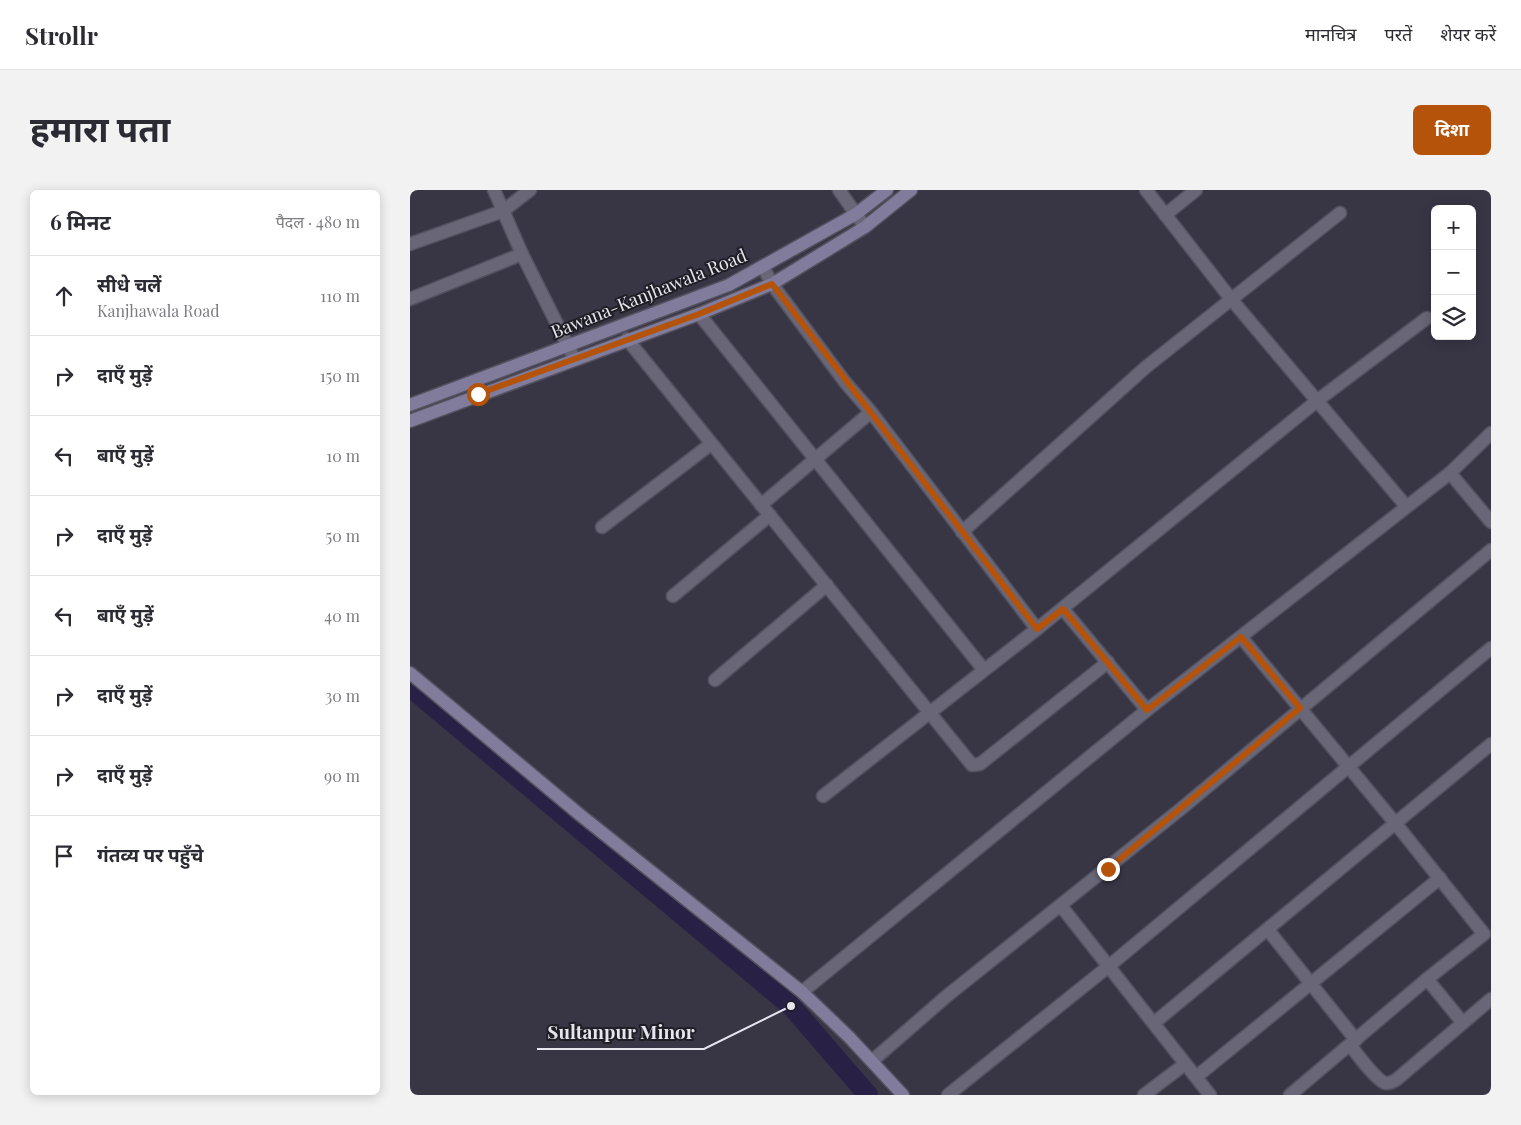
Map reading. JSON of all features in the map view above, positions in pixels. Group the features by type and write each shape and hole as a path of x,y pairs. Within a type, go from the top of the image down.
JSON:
{"main road":[{"name":"Bawana-Kanjhawala Road","path":"410,405 729,285 856,214 887,190"},
{"path":"410,421 574,358 699,314 772,284 865,227 911,190"},
{"path":"410,673 579,814 802,992 872,1061 902,1095"}],"street":[{"path":"494,190 522,254 574,358"},
{"path":"410,244 503,212 530,190"},
{"path":"839,190 865,227"},
{"path":"1146,190 1231,299 1406,506"},
{"path":"1165,215 1196,190"},
{"path":"962,532 1146,367 1340,213"},
{"path":"410,299 522,254"},
{"path":"763,267 772,284 845,382 872,412 1037,629"},
{"path":"699,314 984,670"},
{"path":"823,796 1063,609 1318,400 1427,318"},
{"path":"628,339 970,763 978,766 1108,662"},
{"path":"761,505 872,412"},
{"path":"802,992 1147,710 1450,473 1491,433"},
{"path":"602,528 711,444"},
{"path":"1450,473 1491,522"},
{"path":"672,596 770,515"},
{"path":"872,1061 948,995 1182,808 1491,550"},
{"path":"715,680 827,585"},
{"path":"1063,609 1147,710"},
{"path":"1241,637 1440,878 1487,932 1290,1095"},
{"path":"948,1095 1109,966 1491,648"},
{"path":"1154,1023 1491,744"},
{"path":"1196,1078 1440,878"},
{"path":"1061,906 1210,1095"},
{"path":"1268,930 1311,984 1383,1083 1396,1080 1491,999"},
{"path":"1427,980 1463,1023"},
{"path":"1144,1095 1185,1064"}],"waterway":[{"path":"410,687 791,1006 868,1095"}],"place":[{"name":"Sultanpur Minor","path":"791,1006"}],"route":[{"path":"478,394 699,314 772,284 845,382 872,412 1037,629 1063,609 1147,710 1241,637 1300,708 1108,869"}]}
